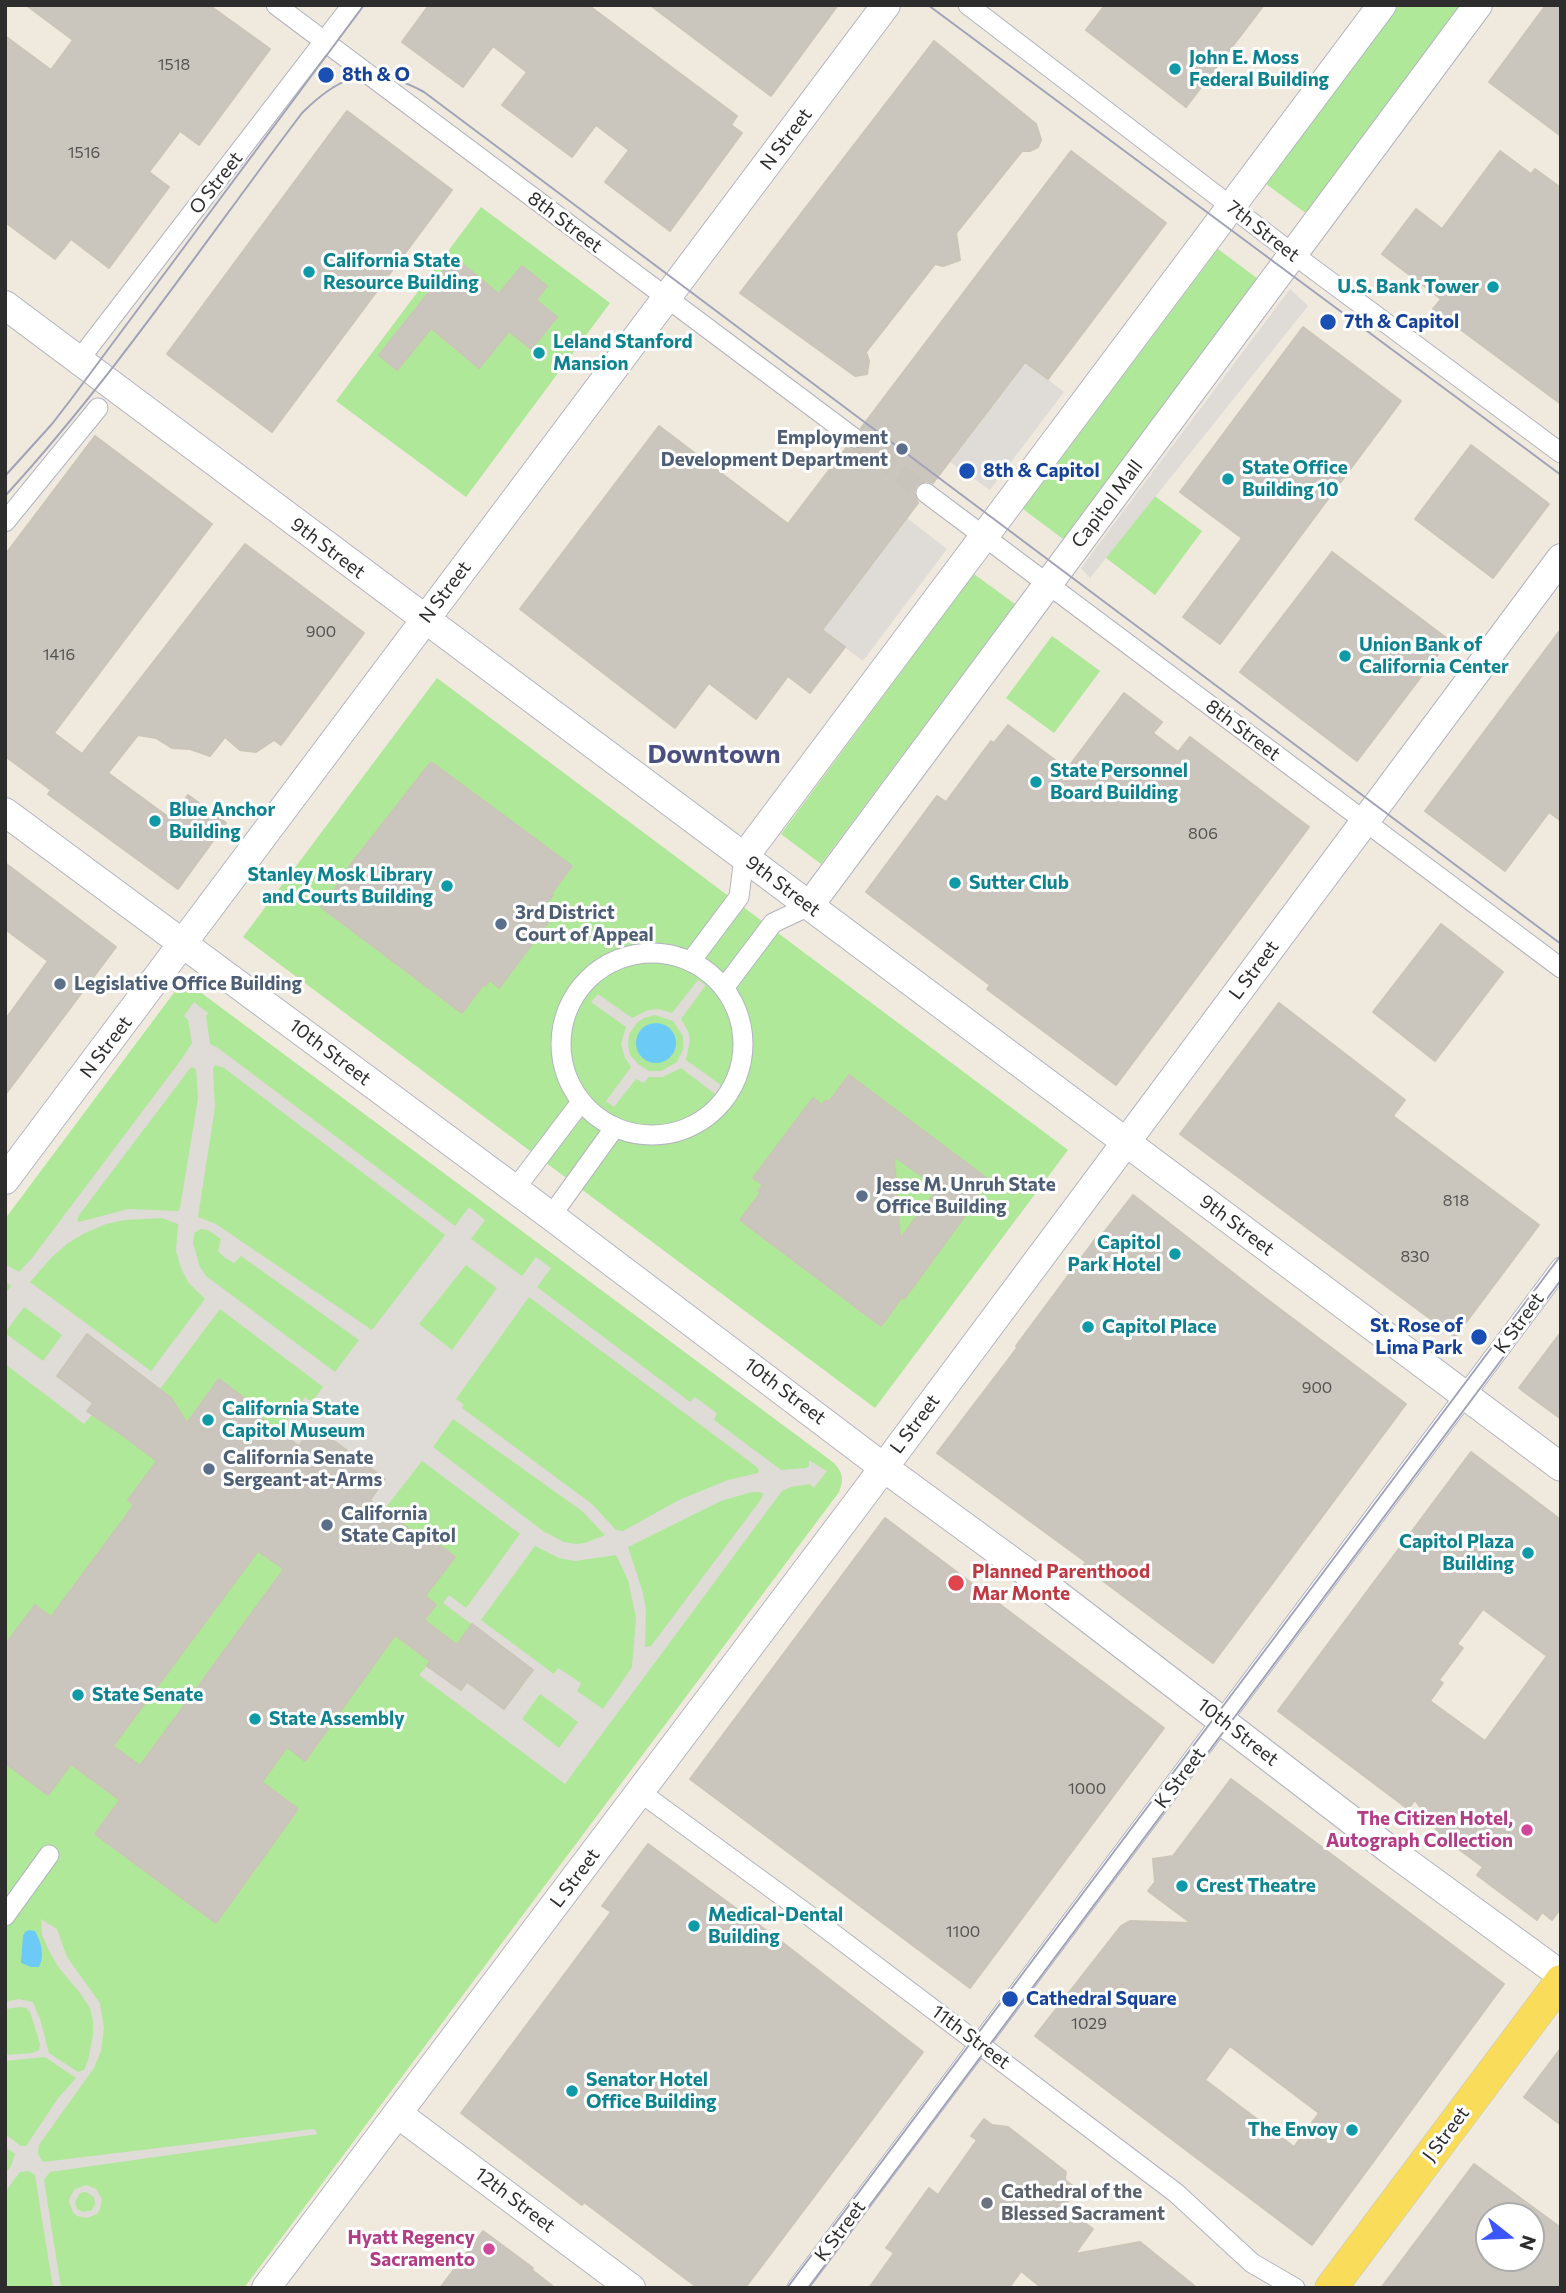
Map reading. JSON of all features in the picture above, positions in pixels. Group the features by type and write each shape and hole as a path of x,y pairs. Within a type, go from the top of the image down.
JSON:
{"main road":[{"name":"N Street","path":"5,1180 886,5"},
{"path":"744,858 1382,5"},
{"name":"Capitol Mall","path":"809,906 1478,5"},
{"name":"9th Street","path":"5,305 1561,1467"},
{"name":"L Street","path":"266,2288 640,1792 1561,558"},
{"name":"10th Street","path":"5,812 515,1189 883,1467 1054,1592 1390,1850 1561,1975"},
{"name":"J Street","path":"1331,2288 1561,1981"},
{"name":"12th Street","path":"398,2114 631,2288"}],"street":[{"name":"8th Street","path":"276,5 853,438"},
{"name":"O Street","path":"79,360 352,5"},
{"name":"7th Street","path":"968,5 1293,254 1561,453"},
{"path":"5,522 98,408"},
{"name":"8th Street","path":"926,492 1561,968"},
{"path":"691,961 738,897 744,858"},
{"name":"Capitol Mall","path":"724,988 773,923 809,906"},
{"path":"659,953 691,961 708,972 724,988 737,1011 742,1038 738,1070 726,1096 702,1120 673,1132 641,1134 615,1127 598,1118 580,1102 568,1079 561,1048 565,1017 581,987 602,968 631,955 659,953"},
{"path":"515,1189 580,1102"},
{"path":"551,1216 615,1127"},
{"name":"K Street","path":"797,2288 1561,1266"},
{"name":"11th Street","path":"640,1792 1149,2172 1194,2207 1252,2263 1296,2288"},
{"path":"5,1931 13,1920 7,1910 49,1855"}],"green space":[{"path":"1399,5 1463,5 1307,214 1266,184"},
{"path":"481,207 610,303 466,497 336,401"},
{"path":"1218,249 1258,279 1063,539 1023,509"},
{"path":"1152,494 1202,531 1155,595 1106,558"},
{"path":"974,574 1015,604 821,864 781,834"},
{"path":"1052,636 1100,671 1054,733 1006,698"},
{"path":"437,678 1068,1150 875,1408 243,937"},
{"path":"188,983 834,1463 841,1473 842,1483 839,1492 244,2288 5,2288 5,1219 176,990"}],"shaded area":[{"path":"1290,289 1308,306 1090,578 1081,568"},
{"path":"1025,362 1064,392 990,490 950,462"},
{"path":"907,518 947,549 863,661 822,630"},
{"path":"698,980 706,985 681,1019 690,1040 686,1060 721,1085 715,1094 681,1068 663,1077 649,1077 644,1083 636,1079 614,1107 606,1101 631,1067 621,1044 626,1027 591,1002 598,994 632,1018 648,1010 659,1009 672,1013","holes":["655,1015 673,1021 683,1036 683,1050 677,1062 661,1071 649,1071 630,1055 629,1034 644,1018"]},
{"path":"194,1002 209,1014 206,1015 210,1044 455,1226 469,1207 485,1220 471,1239 522,1276 536,1257 551,1268 537,1287 690,1402 695,1397 717,1413 714,1420 781,1470 806,1468 809,1466 809,1460 827,1471 814,1488 810,1484 782,1491 565,1784 419,1675 427,1666 460,1690 467,1682 533,1670 443,1603 449,1595 466,1608 520,1534 422,1461 384,1510 370,1500 385,1479 314,1426 299,1446 279,1432 305,1397 312,1402 323,1387 220,1309 160,1389 87,1334 57,1376 93,1403 88,1411 92,1415 84,1424 5,1364 5,1333 5,1294 11,1286 5,1281 5,1264 19,1272 32,1258 181,1060 192,1043 188,1020 184,1016","holes":["215,1065 224,1068 445,1235 372,1330 216,1224 198,1217 215,1107","191,1067 196,1069 198,1098 178,1211 128,1209 79,1222 77,1220","162,1218 178,1224 176,1251 181,1268 188,1282 205,1299 151,1371 30,1282 68,1243 106,1224","201,1229 208,1230 221,1239 218,1251 225,1258 234,1263 241,1256 359,1340 335,1372 206,1276 200,1267 193,1243 194,1233","466,1265 497,1288 452,1350 419,1324","529,1297 759,1471 728,1480 679,1500 623,1531 616,1530 592,1504 462,1408 464,1405 456,1399","24,1307 62,1335 43,1361 5,1333","453,1419 582,1511 605,1535 576,1544 564,1542 543,1531 433,1447","752,1492 763,1494 651,1646 645,1647 646,1610 628,1547 721,1501","535,1546 559,1558 575,1561 616,1555 628,1580 636,1618 632,1667 603,1709 577,1691 581,1683 558,1668 554,1674 481,1620","540,1694 578,1722 559,1748 522,1719"]},
{"path":"41,1919 57,1929 67,1957 100,2003 104,2028 101,2051 94,2068 39,2145 38,2154 43,2162 314,2129 318,2134 50,2172 44,2180 61,2288 53,2288 35,2175 29,2171 20,2172 5,2192 5,2174 15,2154 5,2147 5,2134 21,2146 26,2146 59,2097 76,2078 45,2057 5,2061 5,2055 32,2053 39,2050 40,2044 30,2012 21,2007 5,2009 5,2002 19,1999 33,2002 49,2053 78,2072 84,2070 93,2035 90,2008 49,1951 42,1935"},
{"path":"86,2185 96,2189 102,2199 97,2214 87,2218 77,2216 73,2212 69,2202 75,2189","holes":["86,2192 94,2197 92,2210 83,2212 77,2209 75,2202 80,2193"]}],"water":[{"path":"656,1023 664,1024 670,1029 675,1035 675,1051 670,1057 664,1062 656,1063 648,1062 642,1057 637,1051 636,1043 637,1035 642,1029 648,1024"},
{"path":"29,1930 35,1931 40,1944 42,1958 39,1967 21,1963 23,1936"}],"building":[{"path":"26,5 209,5 270,49 199,145 180,131 149,172 169,187 109,268 71,239 55,259 5,222 5,36 51,70 73,40"},
{"path":"429,5 588,5 737,116 731,125 742,133 670,231 605,182 629,150 596,125 572,157 502,105 527,72 493,46 463,87 402,42"},
{"path":"650,5 838,5 771,96"},
{"name":"John E. Moss Federal Building","path":"1105,5 1264,5 1186,107 1086,30"},
{"path":"1546,5 1561,5 1561,136 1489,82"},
{"path":"934,41 1036,124 1041,140 1038,147 1022,151 956,233 960,260 943,266 935,264 866,352 869,361 867,374 855,376 740,293"},
{"name":"California State Resource Building","path":"347,111 452,190 272,432 167,354"},
{"name":"Employment Development Department","path":"1071,151 1166,223 1048,379 1025,362 933,483 927,481 917,485 914,492 918,503 822,630 845,647 810,693 788,676 756,719 709,683 675,728 520,609 659,426 788,524 846,448 853,450 863,446 866,439 861,428"},
{"name":"U.S. Bank Tower","path":"1500,151 1531,174 1535,169 1561,188 1561,404 1433,309 1441,299 1382,254 1416,209 1442,229"},
{"path":"454,257 499,294 522,266 547,286 536,300 557,317 531,349 509,331 479,368 431,328 397,370 379,355"},
{"name":"State Office Building 10","path":"1303,327 1401,401 1220,644 1183,617 1242,538 1180,492"},
{"path":"95,436 212,524 54,733 82,754 245,544 364,633 281,745 274,740 256,752 240,750 225,737 210,756 190,749 172,748 156,738 138,735 108,773 171,819 188,795 226,823 178,889 48,794 51,790 5,756 5,555"},
{"path":"1471,445 1549,504 1493,578 1415,519"},
{"name":"Union Bank of California Center","path":"1332,552 1449,640 1357,761 1240,672"},
{"path":"1561,629 1561,821 1549,812 1505,871 1425,811"},
{"path":"1124,693 1162,722 1153,733 1178,752 1190,737 1309,827 1116,1085 987,989 990,985 866,892 937,796 946,802 991,741 994,743 1008,725 1067,769"},
{"name":"Stanley Mosk Library and Courts Building","path":"431,762 572,866 548,902 558,909 529,948 499,988 490,980 483,985 462,1013 321,907 342,879 340,878"},
{"name":"Legislative Office Building","path":"5,863 116,947 5,1095 5,1020 48,961 5,929"},
{"path":"1441,924 1503,972 1435,1061 1373,1012"},
{"path":"1279,1003 1405,1100 1393,1116 1539,1225 1455,1337 1180,1134"},
{"name":"Jesse M. Unruh State Office Building","path":"849,1075 989,1180 904,1299 902,1297 881,1326 740,1220 761,1192 758,1191 763,1185 753,1178 813,1098 822,1105 826,1100 829,1102","holes":["894,1156 938,1188 900,1239"]},
{"path":"1133,1195 1406,1404 1213,1663 1083,1566 1086,1562 937,1453 1096,1238 1098,1240"},
{"path":"1561,1332 1561,1419 1519,1388"},
{"path":"87,1334 171,1398 187,1423 219,1379 252,1404 249,1409 299,1446 314,1426 385,1479 370,1500 420,1537 423,1533 455,1557 425,1596 436,1605 424,1620 457,1645 472,1624 533,1670 504,1709 467,1682 461,1690 427,1666 430,1661 395,1635 305,1761 287,1747 262,1782 298,1809 216,1923 95,1834 120,1800 71,1764 48,1795 5,1763 5,1645 35,1605 51,1617 134,1505 128,1500 157,1461 87,1411 93,1403 57,1376","holes":["258,1551 284,1569 140,1766 113,1746"]},
{"path":"1471,1452 1561,1520 1561,1908 1552,1920 1542,1912 1537,1920 1477,1875 1483,1867 1441,1836 1415,1800 1408,1809 1278,1711","holes":["1483,1609 1547,1656 1485,1741 1430,1701 1443,1683 1439,1680 1463,1648 1457,1644"]},
{"path":"885,1518 1164,1728 970,1988 690,1779"},
{"path":"1231,1779 1504,1984 1312,2245 1035,2036 1121,1926 1130,1921 1191,1923 1148,1891 1155,1882 1153,1859 1173,1856","holes":["1230,2046 1319,2113 1294,2147 1205,2080"]},
{"path":"648,1844 778,1939 923,2052 745,2288 698,2288 584,2202 582,2205 461,2113 611,1912 602,1906"},
{"path":"1561,2048 1561,2125 1524,2097"},
{"name":"Cathedral of the Blessed Sacrament","path":"984,2119 992,2125 1008,2127 1066,2172 1065,2180 1077,2189 1064,2207 1093,2229 1075,2254 1140,2242 1197,2288 1042,2288 1021,2271 1009,2288 869,2288 894,2253 886,2248 929,2188 938,2195 977,2140 971,2136"},
{"path":"1474,2164 1526,2202 1475,2202 1475,2272 1545,2272 1545,2216 1561,2228 1561,2288 1381,2288"},
{"name":"Hyatt Regency Sacramento","path":"483,2231 533,2268 532,2270 555,2288 440,2288"}],"tunnel":[{"path":"854,438 926,493"}],"tram line":[{"path":"5,476 72,398 364,5"},
{"path":"928,5 1561,475"},
{"path":"5,496 84,404 302,113 331,88 345,81 373,76 389,78 424,92 1561,944"},
{"path":"787,2288 1561,1255"},
{"path":"808,2288 1561,1280"}],"place":[{"name":"John E. Moss Federal Building","path":"1175,69"},
{"name":"8th & O","path":"326,75"},
{"name":"California State Resource Building","path":"309,272"},
{"name":"U.S. Bank Tower","path":"1493,287"},
{"name":"7th & Capitol","path":"1328,322"},
{"name":"Leland Stanford Mansion","path":"539,353"},
{"name":"Employment Development Department","path":"902,449"},
{"name":"8th & Capitol","path":"967,471"},
{"name":"State Office Building 10","path":"1228,479"},
{"name":"Union Bank of California Center","path":"1345,656"},
{"name":"State Personnel Board Building","path":"1036,782"},
{"name":"Blue Anchor Building","path":"155,821"},
{"name":"Sutter Club","path":"955,883"},
{"name":"Stanley Mosk Library and Courts Building","path":"447,886"},
{"name":"3rd District Court of Appeal","path":"501,924"},
{"name":"Legislative Office Building","path":"60,984"},
{"name":"Jesse M. Unruh State Office Building","path":"862,1196"},
{"name":"Capitol Park Hotel","path":"1175,1254"},
{"name":"Capitol Place","path":"1088,1327"},
{"name":"St. Rose of Lima Park","path":"1479,1337"},
{"name":"California State Capitol Museum","path":"208,1420"},
{"name":"California Senate Sergeant-at-Arms","path":"209,1469"},
{"name":"California State Capitol","path":"327,1525"},
{"name":"Capitol Plaza Building","path":"1528,1553"},
{"name":"Planned Parenthood Mar Monte","path":"956,1583"},
{"name":"State Senate","path":"78,1695"},
{"name":"State Assembly","path":"255,1719"},
{"name":"The Citizen Hotel, Autograph Collection","path":"1527,1830"},
{"name":"Crest Theatre","path":"1182,1886"},
{"name":"Medical-Dental Building","path":"694,1926"},
{"name":"Cathedral Square","path":"1010,1999"},
{"name":"Senator Hotel Office Building","path":"572,2091"},
{"name":"The Envoy","path":"1352,2130"},
{"name":"Cathedral of the Blessed Sacrament","path":"987,2203"},
{"name":"Hyatt Regency Sacramento","path":"489,2249"}],"district":[{"name":"Downtown","path":"714,754"}]}
